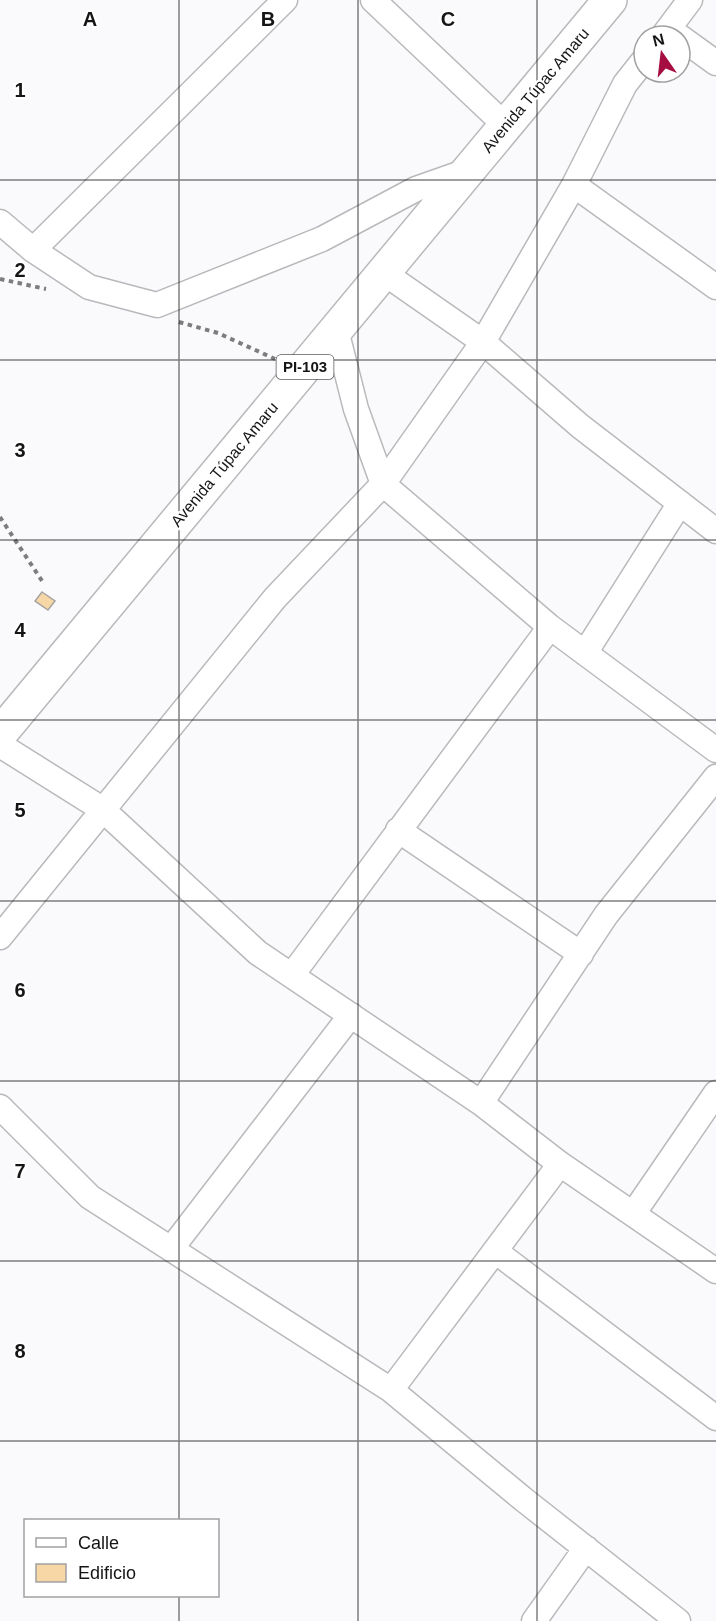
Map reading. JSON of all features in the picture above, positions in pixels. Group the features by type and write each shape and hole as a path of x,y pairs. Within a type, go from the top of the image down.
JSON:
{"main road":[{"name":"Avenida Túpac Amaru","path":"0,734 610,0"}],"street":[{"path":"33,250 285,0"},
{"path":"373,0 506,126"},
{"path":"678,24 690,0"},
{"path":"692,48 716,63"},
{"path":"0,937 274,598 383,483 483,342 574,185 625,84 632,75"},
{"path":"0,222 33,250 89,287 157,305 322,238 416,189 468,170"},
{"path":"574,185 716,287"},
{"path":"384,273 483,342 580,426 716,531"},
{"path":"336,330 356,409 383,483 550,627 716,750"},
{"path":"585,653 680,503"},
{"path":"292,975 550,627"},
{"path":"0,746 102,809 258,953 481,1103 560,1164 716,1271"},
{"path":"481,1103 606,915 716,777"},
{"path":"398,830 580,954"},
{"path":"171,1249 351,1015"},
{"path":"633,1214 716,1093"},
{"path":"0,1107 90,1197 391,1390 678,1621"},
{"path":"391,1390 560,1164"},
{"path":"495,1251 716,1418"},
{"path":"534,1621 586,1548"}],"path":[{"path":"0,517 44,584"}],"building":[{"path":"42,592 55,601 48,610 35,601"}]}
